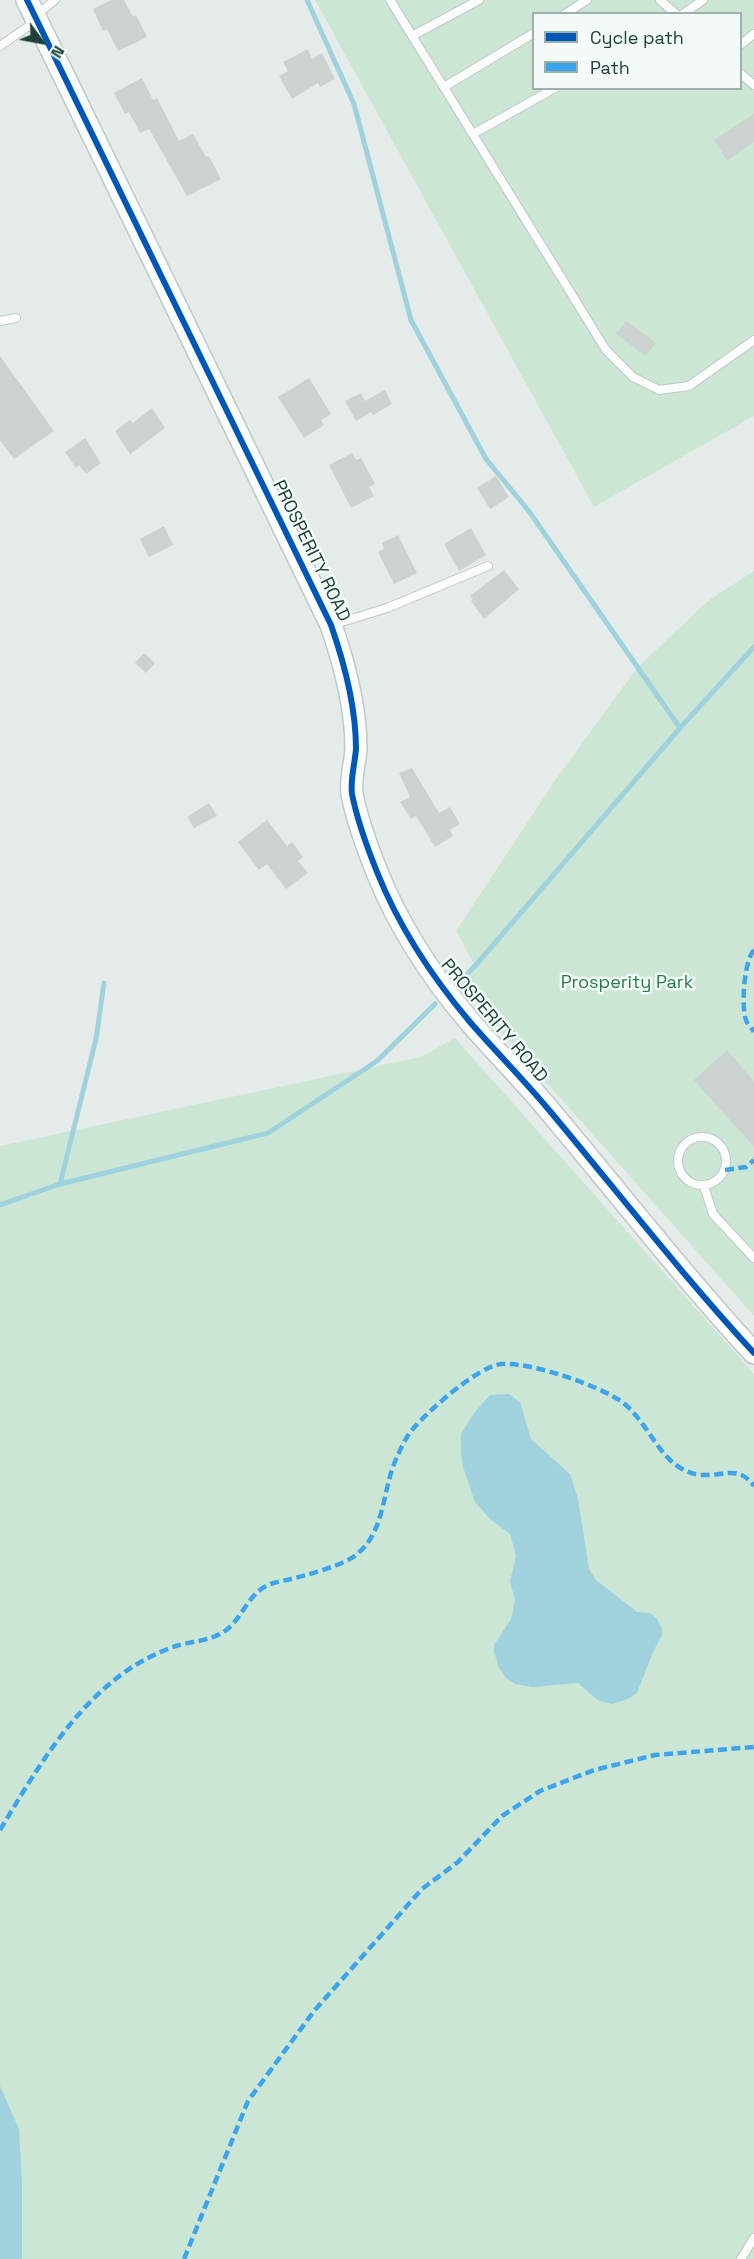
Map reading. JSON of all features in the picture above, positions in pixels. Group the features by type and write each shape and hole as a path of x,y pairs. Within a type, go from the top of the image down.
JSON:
{"street":[{"name":"PROSPERITY ROAD","path":"33,12 331,625 343,658 352,702 356,750 352,792 377,872 410,940 436,979 471,1023 537,1096 754,1353"}],"lane":[{"path":"0,46 33,12 55,0"},
{"path":"390,0 606,350 633,377 659,390 689,386 754,340"},
{"path":"412,36 479,0"},
{"path":"568,12 588,0"},
{"path":"660,0 674,12"},
{"path":"685,12 703,0"},
{"path":"444,87 532,34"},
{"path":"742,44 754,34"},
{"path":"742,74 754,85"},
{"path":"473,134 551,90"},
{"path":"0,321 16,318"},
{"path":"331,625 387,608 488,566"},
{"path":"706,1137 718,1143 726,1155 725,1170 716,1181 704,1186 690,1181 680,1171 677,1159 684,1145 694,1138 706,1137"},
{"path":"704,1186 713,1214 754,1258"},
{"path":"741,2259 754,2238"}],"green space":[{"path":"315,0 754,0 754,416 594,507"},
{"name":"Prosperity Park","path":"754,571 754,1316 458,983 475,966 456,931 556,779 637,668 709,600"},
{"path":"455,1038 754,1374 754,2259 0,2259 0,1146 420,1057"}],"water":[{"path":"509,1394 520,1402 531,1439 570,1474 578,1499 589,1569 596,1580 637,1612 650,1613 657,1619 662,1629 662,1635 637,1693 628,1699 612,1704 599,1701 578,1683 533,1687 515,1684 506,1678 499,1668 494,1645 511,1619 515,1601 510,1581 516,1556 510,1534 490,1519 475,1502 463,1467 461,1434 474,1413 490,1395"},
{"path":"0,2086 19,2129 22,2259 0,2259"}],"building":[{"path":"111,0 124,0 133,17 136,15 147,37 118,51 107,29 103,31 93,9"},
{"path":"308,49 312,59 322,53 335,79 320,87 318,83 292,99 279,76 288,71 283,62"},
{"path":"142,78 153,100 157,98 179,141 193,134 206,157 209,156 221,179 187,196 149,129 140,133 129,112 125,114 114,93"},
{"path":"754,114 754,142 727,160 714,140"},
{"path":"626,321 656,343 646,356 616,334"},
{"path":"0,356 54,431 14,459 0,440"},
{"path":"309,378 331,414 321,420 324,425 304,438 278,397"},
{"path":"385,390 392,404 373,415 371,412 356,421 345,401 361,393 365,401"},
{"path":"152,408 165,428 130,454 115,431 130,420 133,423"},
{"path":"85,438 101,463 86,474 79,465 76,468 65,452"},
{"path":"352,453 356,460 361,458 375,484 369,487 374,496 351,508 329,465"},
{"path":"496,476 509,497 490,509 477,488"},
{"path":"164,526 173,545 149,557 140,539"},
{"path":"471,528 486,555 459,571 444,544"},
{"path":"398,535 417,573 394,584 378,552 384,549 382,543"},
{"path":"504,570 519,589 484,619 470,596"},
{"path":"144,653 155,663 146,673 135,663"},
{"path":"412,768 439,813 450,807 460,824 450,830 453,836 435,847 416,816 411,819 400,802 410,797 399,773"},
{"path":"209,803 217,816 194,828 187,817"},
{"path":"267,820 287,846 292,842 303,857 298,861 308,873 286,889 267,864 259,870 238,842"},
{"path":"727,1050 754,1081 754,1147 694,1080"}],"waterway":[{"path":"307,0 354,104 411,320 486,459 528,510 680,728"},
{"path":"458,983 680,728 754,647"},
{"path":"60,1184 96,1039 104,983"},
{"path":"0,1205 60,1184 268,1133 377,1061 435,1004"}],"marked path":[{"path":"754,950 748,964 744,995 744,1013 747,1023 754,1032"},
{"path":"725,1170 746,1167 754,1160"},
{"path":"0,1830 45,1758 79,1713 120,1675 164,1650 208,1639 225,1631 236,1621 254,1595 266,1586 326,1569 357,1554 373,1534 392,1469 410,1433 429,1412 454,1391 491,1367 501,1364 529,1367 564,1376 611,1395 629,1408 678,1467 699,1475 737,1474 743,1476 754,1486"},
{"path":"184,2259 248,2101 314,2011 422,1889 458,1862 502,1816 540,1791 594,1770 655,1755 754,1747"}],"cycle path":[{"path":"27,0 331,625 352,701 356,733 352,777 354,804 370,853 395,912 418,951 456,1005 539,1099 675,1263 754,1353"}]}
